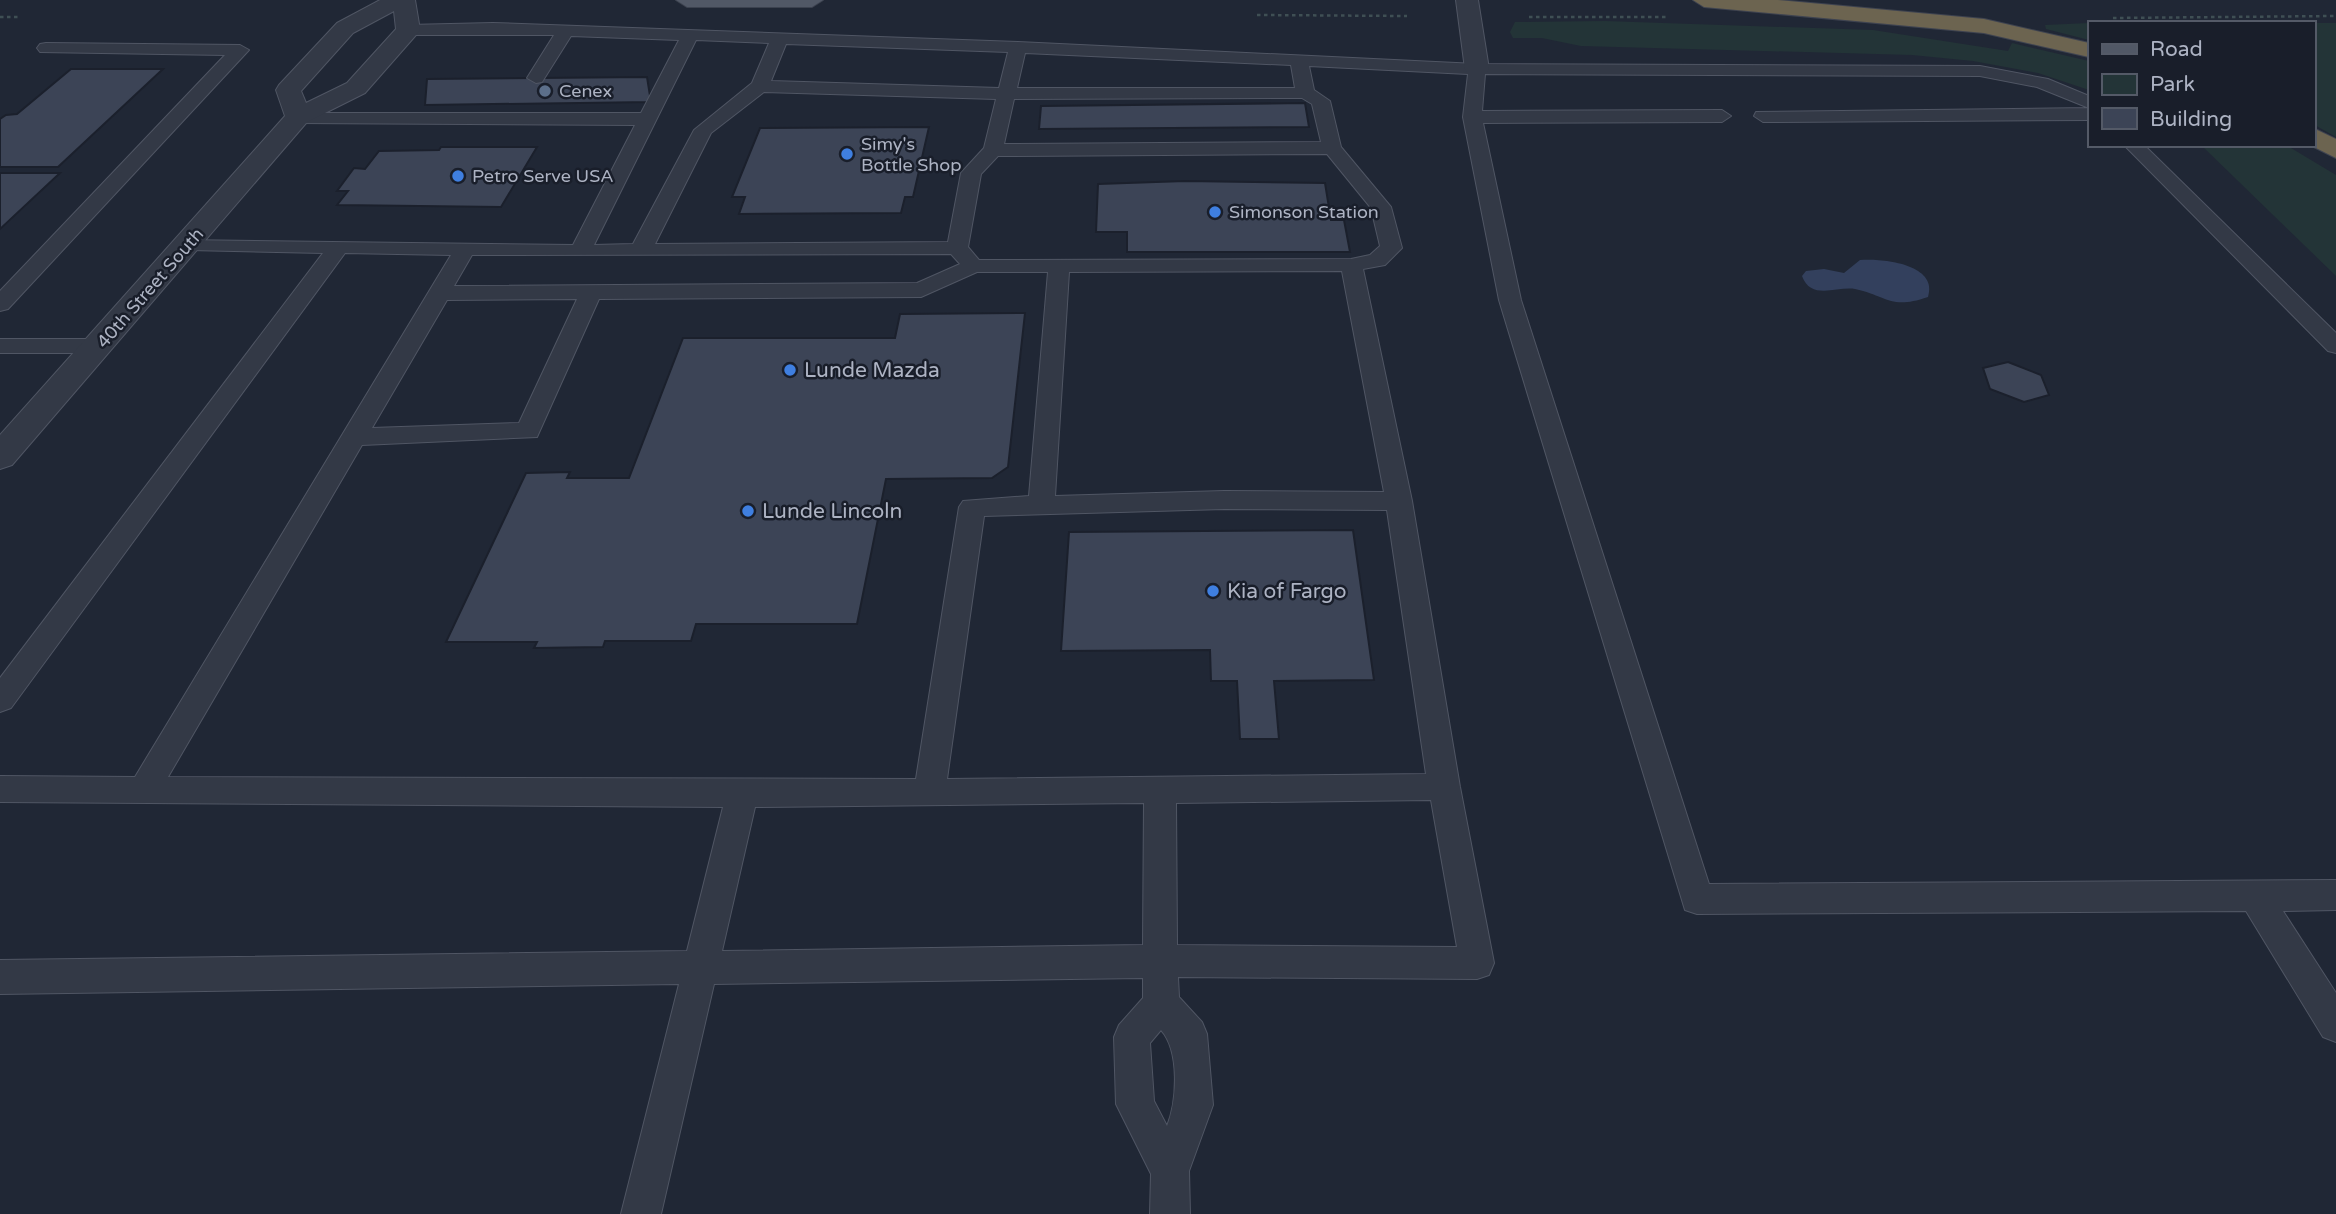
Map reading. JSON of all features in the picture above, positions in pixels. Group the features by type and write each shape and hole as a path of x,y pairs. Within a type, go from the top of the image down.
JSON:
{"highway":[{"path":"1704,0 1984,26 2088,50"},
{"path":"2315,137 2336,150"}],"main road":[{"path":"687,0 812,0"}],"street":[{"path":"298,117 288,90 345,28 397,0"},
{"path":"404,0 408,30"},
{"path":"1467,0 1477,69"},
{"name":"40th Street South","path":"0,457 298,117 356,88 408,30"}],"lane":[{"path":"408,30 566,30 1018,47 1132,79 1305,93 1321,101 1332,148 1381,207 1391,248 1377,260 1351,265 973,266 921,290 440,293"},
{"path":"536,78 566,30"},
{"path":"580,251 690,35"},
{"path":"641,250 703,130 760,86 780,38"},
{"path":"957,248 971,173 993,150 1018,47"},
{"path":"0,304 240,50 46,48"},
{"path":"1299,60 1305,93"},
{"path":"760,86 1006,94 1299,60 1477,69 1980,71 2042,83 2088,103"},
{"path":"1477,69 1472,117 1510,300 1697,900 2336,895"},
{"path":"298,117 517,111 649,119"},
{"path":"1763,116 2088,114"},
{"path":"1472,117 1722,116"},
{"path":"993,150 1128,138 1332,148"},
{"path":"2135,147 2336,346"},
{"path":"189,244 580,251 957,248 973,266"},
{"path":"0,700 339,246"},
{"path":"144,790 466,248"},
{"path":"0,977 700,970 1160,961 1477,963 1444,787 1399,501 1351,265"},
{"path":"1041,505 1059,266"},
{"path":"354,437 528,431 591,292"},
{"path":"0,346 98,346"},
{"path":"929,794 972,507 1224,500 1399,501"},
{"path":"0,789 929,794 1444,787"},
{"path":"1160,791 1161,1004 1189,1034 1194,1105 1170,1171 1170,1214"},
{"path":"641,1214 742,794"},
{"path":"2255,896 2336,1025"},
{"path":"1161,1004 1132,1037 1135,1104 1170,1171"}],"path":[{"path":"2109,19 2336,16"}],"green space":[{"path":"1605,21 1873,30 2008,51 2012,43 2088,61 2088,90 2038,73 1973,61 1912,55 1581,46 1542,38 1513,38 1510,32 1515,22"},
{"path":"2088,23 2088,40 2046,29 2045,25"},
{"path":"2315,23 2336,23 2336,137 2315,125"},
{"path":"2203,147 2289,147 2336,175 2336,276"}],"water":[{"path":"1860,260 1894,262 1917,270 1925,277 1929,286 1928,297 1897,302 1855,289 1818,290 1806,284 1802,276 1806,271 1824,269 1844,273"}],"building":[{"path":"71,69 163,69 58,167 0,167 0,119 6,115 17,114"},
{"path":"647,77 651,102 425,105 427,79"},
{"path":"1305,103 1309,127 1039,129 1041,106"},
{"path":"929,127 913,197 905,197 901,213 739,214 745,197 732,197 760,128"},
{"path":"441,147 537,147 501,207 337,205 348,191 337,191 354,168 365,169 379,151 439,150"},
{"path":"0,173 60,173 0,229"},
{"path":"1185,181 1325,183 1331,220 1344,220 1350,252 1127,252 1127,232 1096,232 1098,184"},
{"path":"1025,313 1008,467 992,478 886,479 857,624 696,624 691,641 605,641 603,647 534,648 537,642 446,642 526,473 570,472 567,478 629,478 683,338 895,338 900,314"},
{"path":"2008,362 2041,375 2049,395 2024,402 1990,389 1983,368"},
{"name":"Kia of Fargo","path":"1353,530 1374,680 1274,681 1279,739 1240,739 1237,681 1211,681 1210,650 1061,651 1069,532"}],"place":[{"name":"Cenex","path":"545,91"},
{"name":"Simy's Bottle Shop","path":"847,154"},
{"name":"Petro Serve USA","path":"458,176"},
{"name":"Simonson Station","path":"1215,212"},
{"name":"Lunde Mazda","path":"790,370"},
{"name":"Lunde Lincoln","path":"748,511"},
{"name":"Kia of Fargo","path":"1213,591"}]}
